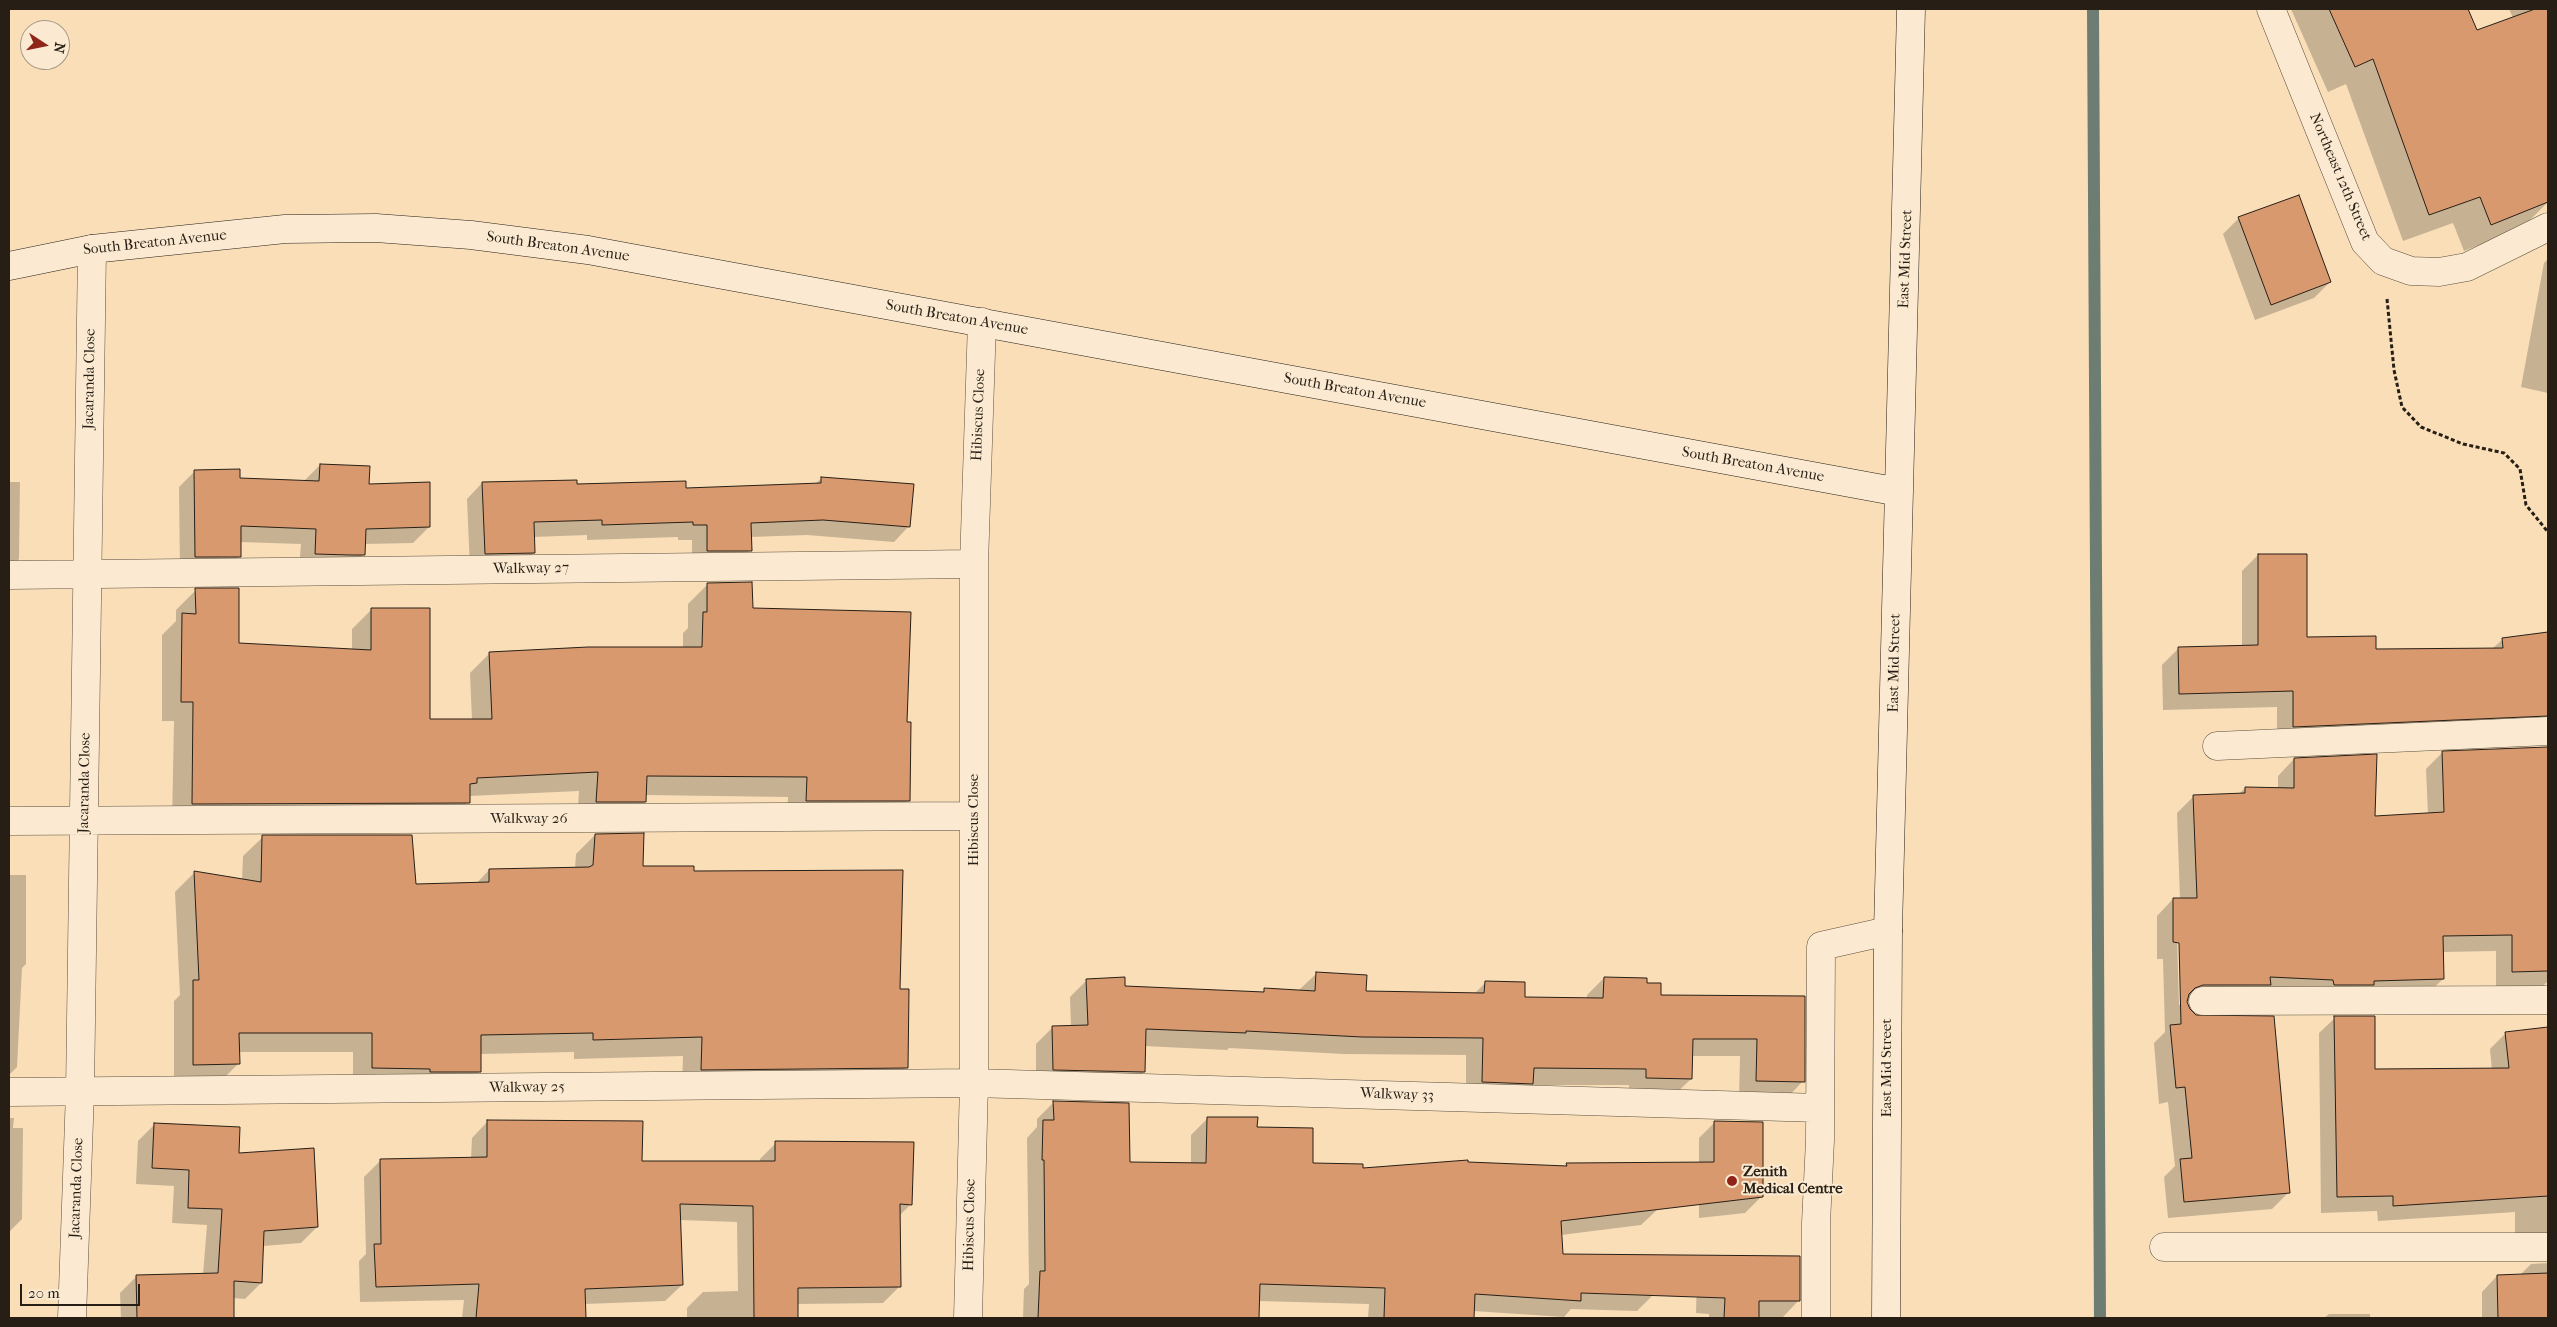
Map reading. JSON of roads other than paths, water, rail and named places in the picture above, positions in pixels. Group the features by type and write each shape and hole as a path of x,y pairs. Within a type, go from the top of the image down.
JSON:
{"street":[{"name":"East Mid Street","path":"1886,1318 1888,931 1912,9"},
{"name":"Northeast 12th Street","path":"2271,9 2365,242 2383,261 2410,271 2439,272 2466,267 2548,227"},
{"name":"South Breaton Avenue","path":"9,266 92,249 285,230 376,228 471,235 588,250 1899,492"},
{"name":"Jacaranda Close","path":"72,1318 80,1092 92,249"},
{"name":"Hibiscus Close","path":"968,1318 974,1083 974,564 982,322"},
{"name":"Walkway 27","path":"9,575 974,564"},
{"path":"2217,746 2548,732"},
{"name":"Walkway 26","path":"9,821 974,816"},
{"path":"1816,1318 1821,946 1888,931"},
{"path":"2203,1001 2548,1000"},
{"name":"Walkway 25","path":"9,1092 974,1083"},
{"name":"Walkway 33","path":"974,1083 1820,1108"},
{"path":"2164,1247 2548,1247"}],"waterway":[{"path":"2093,9 2100,1318"}],"place":[{"name":"Zenith Medical Centre","path":"1732,1181"}]}
